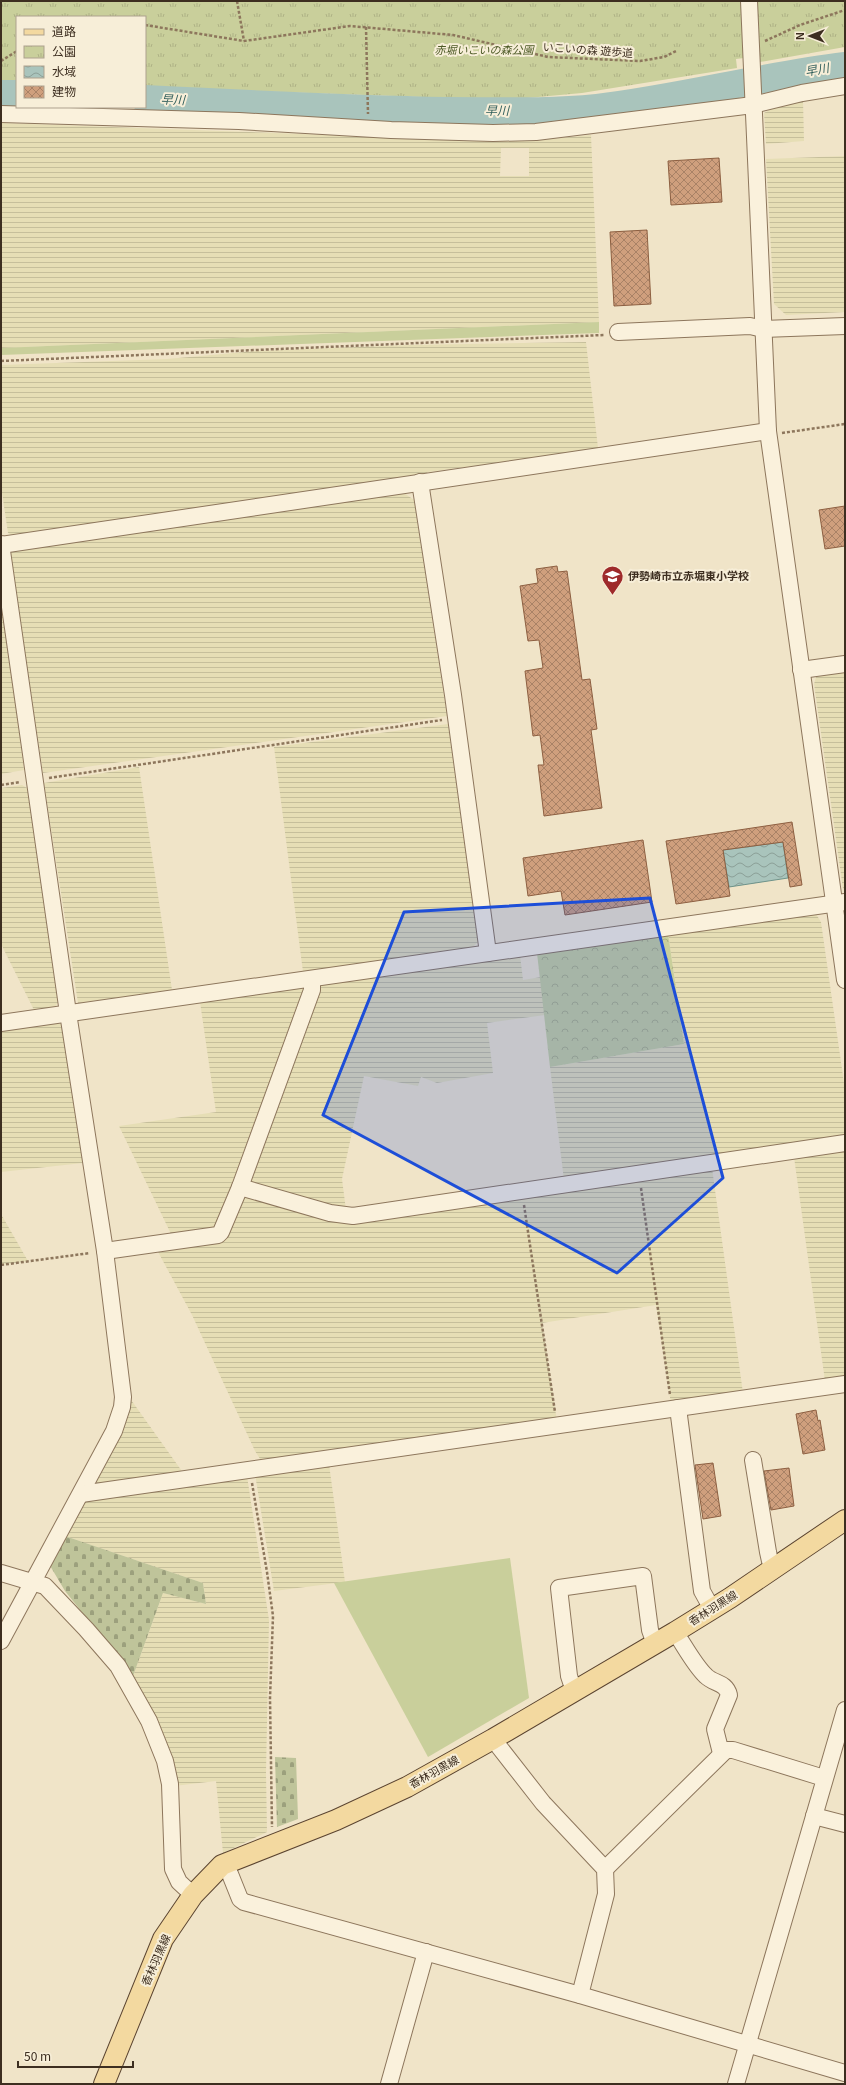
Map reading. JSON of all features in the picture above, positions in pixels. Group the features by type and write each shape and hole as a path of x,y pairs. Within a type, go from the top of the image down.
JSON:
{"main road":[{"name":"香林羽黒線","path":"104,2084 163,1939 193,1895 222,1866 336,1820 407,1787 493,1739 675,1632 845,1520"}],"street":[{"path":"749,1 768,431 801,670 839,903 845,980"},
{"path":"1,114 239,121 391,130 493,133 536,132 753,101 845,86"},
{"path":"618,332 750,326 763,330 845,326"},
{"path":"1,1640 114,1431 122,1407 123,1397 105,1251 68,1013 1,544 768,431"},
{"path":"420,482 456,718 488,953"},
{"path":"801,670 845,664"},
{"path":"1,1023 839,903"},
{"path":"105,1251 218,1236 240,1187 312,990 312,979"},
{"path":"240,1187 330,1213 353,1216 845,1143"},
{"path":"81,1494 845,1384"},
{"path":"675,1409 702,1591 712,1609"},
{"path":"753,1460 768,1552 770,1561 775,1567"},
{"path":"1,1572 45,1586 59,1599 118,1666 149,1721 168,1772 173,1869 179,1882 193,1895"},
{"path":"574,1691 568,1676 559,1588 643,1576 650,1630 655,1644"},
{"path":"675,1632 705,1676 723,1684 728,1689 729,1695 714,1729 721,1753"},
{"path":"736,2084 845,1710"},
{"path":"493,1739 542,1803 606,1869 606,1894 580,1995"},
{"path":"606,1869 721,1753 726,1750 733,1750 824,1778"},
{"path":"814,1816 845,1824"},
{"path":"222,1866 230,1874 240,1899 244,1902 580,1995 845,2073"},
{"path":"389,2084 426,1952"}],"path":[{"path":"237,1 244,41"},
{"path":"762,42 800,25 845,10"},
{"name":"いこいの森 遊歩道","path":"146,25 244,41 350,26 453,35 548,57 640,61 664,57 676,51"},
{"path":"366,28 368,116"},
{"path":"1,61 16,52"},
{"path":"1,361 593,336 618,332"},
{"path":"768,431 787,434 845,424"},
{"path":"1,785 456,718"},
{"path":"639,1174 675,1409"},
{"path":"522,1191 558,1425"},
{"path":"1,1265 105,1251"},
{"path":"250,1470 273,1616 270,1698 273,1845"}],"highlighted area":[{"path":"650,898 723,1178 617,1273 323,1115 404,912"}],"shaded area":[{"path":"803,100 804,141 766,144 764,113 771,109"},
{"path":"1,123 492,141 538,140 591,135 599,322 1,348","holes":["501,148 529,148 529,176 500,176"]},
{"path":"845,156 845,312 786,315 774,304 766,159"},
{"path":"586,342 598,448 593,450 428,472 423,476 13,536 8,533 1,486 1,365 167,359 256,351 410,345"},
{"path":"404,493 414,500 447,716 43,773 10,555 14,548"},
{"path":"1,593 24,770 1,774"},
{"path":"845,672 845,890 843,889 814,684 816,677"},
{"path":"448,724 478,942 472,948 303,972 274,747"},
{"path":"139,767 172,990 78,1003 44,783"},
{"path":"22,785 29,789 59,1001 54,1008 34,1010 1,944 1,788"},
{"path":"816,914 821,922 845,1090 845,1139 564,1180 550,1067 684,1044 668,933"},
{"path":"520,955 523,980 541,977 545,1015 487,1023 493,1073 437,1083 421,1077 418,1086 364,1076 342,1179 346,1210 248,1183 321,986 326,983 395,975"},
{"path":"304,986 307,989 260,1116 214,1231 171,1234 119,1126 216,1112 200,1002"},
{"path":"53,1021 63,1025 83,1163 1,1172 1,1029"},
{"path":"845,1148 845,1378 825,1381 794,1157"},
{"path":"712,1168 743,1393 671,1404 656,1305 542,1323 557,1421 262,1462 255,1451 192,1315 157,1250 215,1242 243,1196 332,1220"},
{"path":"1,1214 28,1261 1,1265"},
{"path":"129,1397 184,1474 96,1483 95,1479"},
{"path":"329,1464 345,1582 274,1591 255,1474"},
{"path":"247,1476 269,1620 266,1773 267,1832 223,1853 216,1781 174,1786 151,1715 133,1676 163,1593 206,1604 203,1583 65,1536 83,1500"}],"green space":[{"name":"赤堀いこいの森公園","path":"1,1 742,1 743,41 759,40 757,1 845,1 845,47 760,62 759,47 744,46 744,58 736,59 737,68 582,93 506,100 146,87 146,16 16,16 16,82 1,81"},
{"path":"599,322 599,333 1,355 1,348"},
{"path":"668,933 684,1044 550,1067 537,953"},
{"path":"65,1536 203,1583 206,1604 163,1593 133,1676 65,1591 49,1564"},
{"path":"510,1558 529,1698 428,1757 334,1583"},
{"path":"275,1757 296,1758 298,1819 277,1827"}],"water":[{"path":"783,842 788,878 729,887 723,850"}],"building":[{"path":"719,158 722,202 671,205 668,161"},
{"path":"647,230 651,304 614,306 610,232"},
{"path":"845,506 845,546 825,549 819,510"},
{"path":"557,566 558,572 567,571 582,680 590,679 597,729 591,730 602,808 544,816 538,765 544,765 540,735 533,736 525,671 543,668 539,640 528,641 520,586 538,583 536,569"},
{"path":"792,822 802,885 790,887 783,842 723,850 730,896 676,904 666,841"},
{"path":"643,840 652,902 565,915 561,891 528,896 523,858"},
{"path":"816,1410 818,1421 820,1420 825,1450 803,1454 796,1414"},
{"path":"713,1463 721,1516 703,1519 695,1465"},
{"path":"789,1468 794,1506 771,1510 764,1471"}],"waterway":[{"name":"早川","path":"146,99 408,110 559,111 628,104 783,75 845,66"},
{"name":"早川","path":"1,94 16,94"}],"place":[{"name":"伊勢崎市立赤堀東小学校","path":"612,596"}]}
